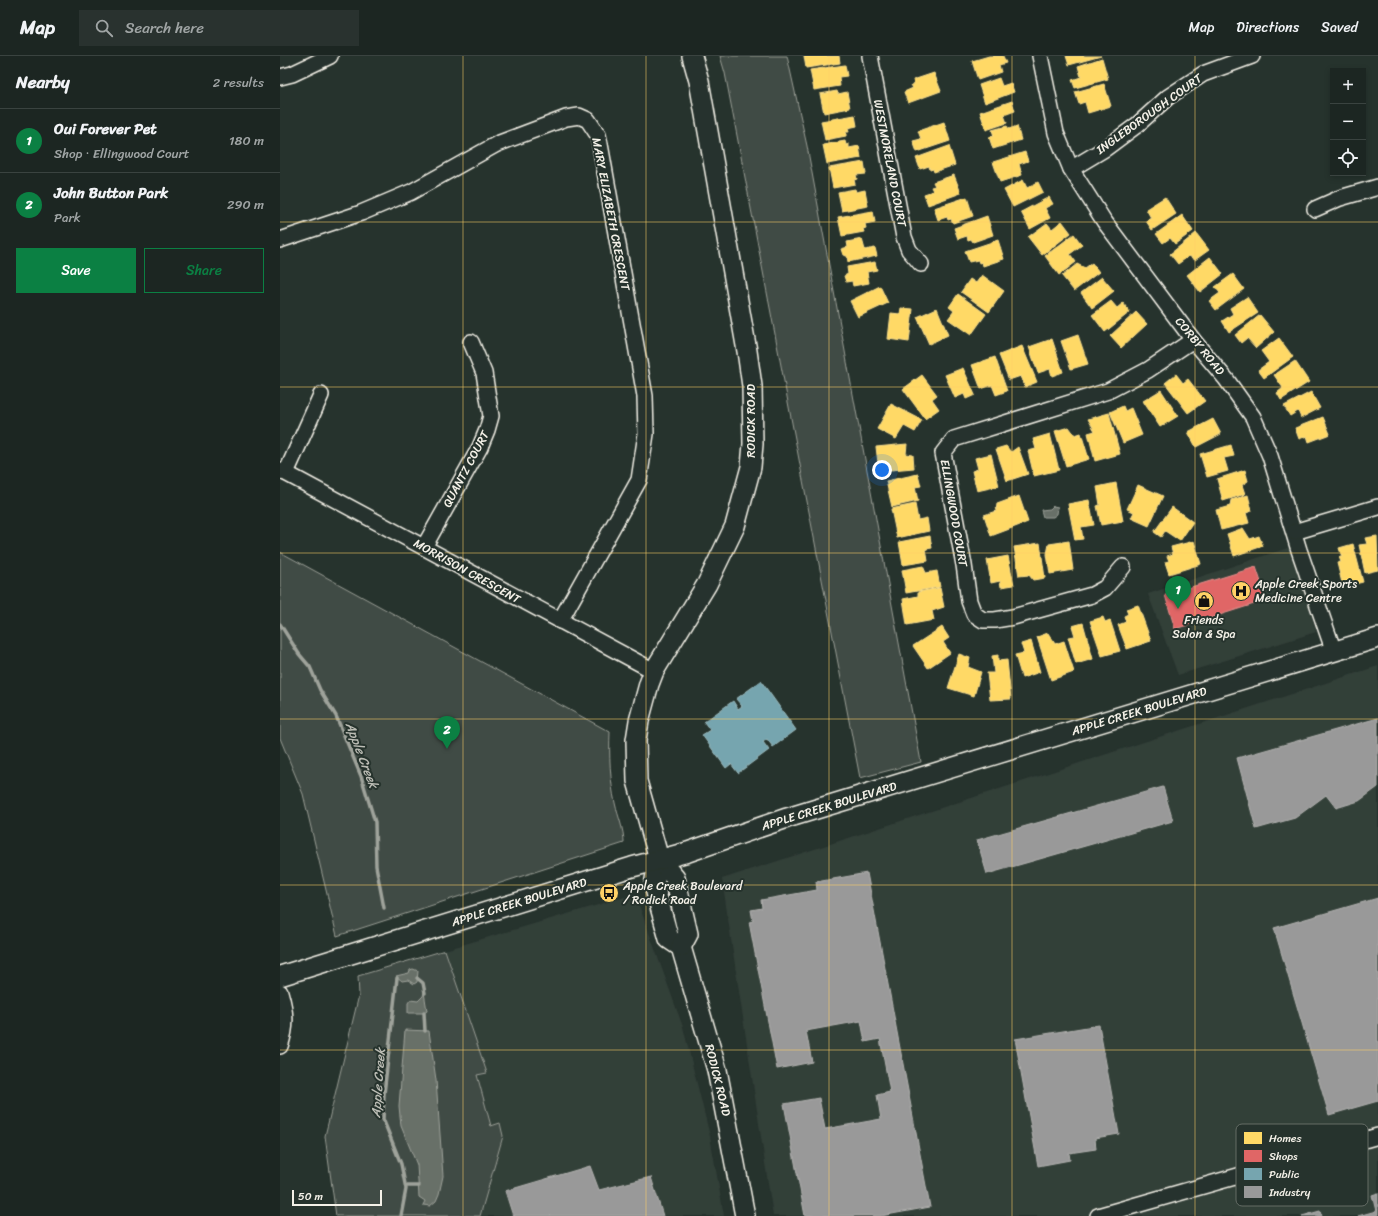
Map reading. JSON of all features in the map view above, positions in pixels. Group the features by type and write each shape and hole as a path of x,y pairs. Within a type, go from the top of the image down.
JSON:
{"main road":[{"name":"RODICK ROAD","path":"692,56 699,81 748,351 752,386 753,444 751,467 735,526 707,584 654,671 649,684 639,721 636,740 637,781 659,859 654,885 669,939 681,947 717,1070 745,1216"},
{"name":"APPLE CREEK BOULEVARD","path":"280,976 659,859 688,852 787,818 1378,638"}],"street":[{"path":"280,77 292,74 330,56"},
{"name":"WESTMORELAND COURT","path":"870,56 904,237 909,250 921,264"},
{"name":"CORBY ROAD","path":"1040,56 1056,133 1071,169 1104,221 1193,340 1226,379 1253,417 1270,456 1334,652"},
{"name":"INGLEBOROUGH COURT","path":"1071,169 1106,148 1218,61 1252,56"},
{"name":"MARY ELIZABETH CRESCENT","path":"280,240 362,213 411,192 497,144 566,118 579,116 588,120 598,135 600,144 645,396 646,434 639,480 560,621"},
{"path":"1315,209 1340,198 1378,187"},
{"name":"ELLINGWOOD COURT","path":"1123,567 1105,588 1092,595 1013,617 983,620 974,614 969,601 964,565 943,453 954,438 1108,390 1148,370 1193,340"},
{"name":"QUANTZ COURT","path":"424,547 488,430 491,416 484,373 471,342"},
{"path":"283,472 321,395"},
{"name":"MORRISON CRESCENT","path":"283,472 654,671"},
{"path":"1294,532 1378,507"},
{"path":"280,992 285,1014 286,1027 280,1046"},
{"path":"1368,1139 1378,1136"},
{"path":"1098,1216 1236,1177"}],"shaded area":[{"path":"720,56 787,56 807,146 921,762 860,778 725,73"},
{"path":"1053,506 1058,507 1057,514 1053,517 1043,517 1041,510 1050,509"},
{"path":"1294,546 1316,632 1178,675 1148,594"},
{"path":"280,552 610,732 612,785 624,843 337,936 303,794 280,738"},
{"path":"1378,666 1378,1216 773,1216 722,879"},
{"path":"635,894 683,1027 710,1136 724,1216 480,1216 503,1136 500,1123 491,1127 477,1075 487,1073 445,950"},
{"path":"445,950 487,1073 477,1075 491,1126 500,1123 503,1136 480,1216 336,1216 325,1136 359,995 358,976"},
{"path":"413,969 418,971 417,982 414,984 408,980 402,981 396,976 409,973 410,970"},
{"path":"424,992 427,1011 424,1013 408,1013 408,1003 410,1000 418,1001 423,996"},
{"path":"405,1030 429,1031 436,1080 443,1176 436,1201 430,1206 423,1205 425,1201 419,1197 417,1165 401,1126 399,1106"}],"building: Homes":[{"path":"804,56 839,56 840,63 806,68"},
{"path":"989,56 1003,56 1006,63 999,65 1001,72 978,80 972,61"},
{"path":"1066,56 1101,56 1069,65"},
{"path":"1102,58 1108,79 1075,88 1072,80 1081,77 1078,66"},
{"path":"845,65 847,76 839,77 840,86 814,90 810,70"},
{"path":"934,73 941,91 908,103 904,92 913,88 911,85 914,84 913,80"},
{"path":"999,78 1002,86 1011,83 1014,92 985,103 979,85"},
{"path":"1104,84 1111,106 1088,113 1085,102 1079,104 1075,92"},
{"path":"837,91 838,94 847,92 850,108 824,113 820,94"},
{"path":"1012,101 1015,111 1004,115 1007,123 986,130 980,112"},
{"path":"855,115 857,126 848,128 849,132 846,132 846,136 825,140 821,121"},
{"path":"944,122 950,141 917,152 913,141 921,139 918,131"},
{"path":"1007,126 1009,129 1017,126 1021,140 993,149 989,137 994,136 992,130"},
{"path":"845,141 846,145 849,144 849,148 859,146 861,158 827,164 823,145"},
{"path":"949,146 955,165 934,172 933,169 930,170 929,166 920,169 916,158"},
{"path":"1025,152 1028,161 1019,164 1022,175 1000,182 993,162"},
{"path":"864,162 866,174 856,175 857,179 854,180 855,184 833,188 829,168"},
{"path":"954,175 961,193 928,205 924,194 933,191 931,187 935,186 933,182"},
{"path":"1023,180 1027,188 1038,182 1043,192 1013,207 1004,190"},
{"path":"855,189 856,192 865,190 868,206 842,211 838,192"},
{"path":"967,197 973,216 953,223 951,219 948,220 947,217 938,220 934,208"},
{"path":"1049,197 1053,204 1045,208 1050,218 1030,229 1021,212"},
{"path":"1165,197 1176,214 1152,230 1146,221 1151,218 1146,209"},
{"path":"873,211 875,222 865,224 866,228 863,229 864,232 842,236 838,217"},
{"path":"1182,215 1193,231 1175,244 1170,238 1163,243 1156,234"},
{"path":"987,216 993,235 973,242 971,239 968,240 967,236 958,239 954,228"},
{"path":"1062,221 1071,233 1042,255 1028,237 1047,223 1052,229"},
{"path":"1196,233 1209,250 1195,260 1189,256 1178,264 1170,254"},
{"path":"1074,234 1082,245 1070,254 1076,262 1059,275 1045,256"},
{"path":"862,239 865,250 875,248 877,256 848,262 847,256 843,255 841,249 848,247 847,242"},
{"path":"998,240 1004,259 983,266 982,262 979,263 978,260 969,262 965,251"},
{"path":"1210,257 1223,274 1200,292 1187,275"},
{"path":"875,262 877,270 867,272 869,283 853,286 852,281 846,282 844,276 848,274 847,267"},
{"path":"1092,263 1099,272 1074,291 1062,276 1077,264 1085,268"},
{"path":"1233,274 1244,289 1216,310 1209,301 1220,293 1215,287"},
{"path":"982,275 1004,291 989,312 961,292 970,279 976,283"},
{"path":"1102,277 1114,291 1092,308 1081,293"},
{"path":"880,286 888,303 858,317 850,301"},
{"path":"958,294 986,314 971,335 948,319 954,311 949,307"},
{"path":"1247,297 1258,313 1229,332 1222,321 1233,314 1230,308"},
{"path":"1111,301 1117,308 1123,303 1130,312 1105,332 1092,315"},
{"path":"901,308 913,309 909,342 888,339 891,313 900,314"},
{"path":"937,308 948,335 929,344 917,317"},
{"path":"1136,312 1147,324 1121,348 1110,336"},
{"path":"1260,315 1274,332 1256,348 1247,338 1241,343 1235,335"},
{"path":"1078,335 1088,364 1071,369 1061,341"},
{"path":"1279,338 1293,357 1264,378 1258,370 1269,362 1261,351"},
{"path":"1052,339 1063,372 1052,376 1050,369 1038,373 1029,347"},
{"path":"1022,346 1037,382 1025,387 1021,376 1009,380 999,355"},
{"path":"995,357 1007,391 996,395 992,385 981,389 972,365"},
{"path":"1295,361 1309,382 1281,400 1277,393 1283,388 1274,375"},
{"path":"963,368 975,395 966,399 964,394 955,398 945,375"},
{"path":"1176,374 1183,383 1188,379 1205,401 1188,413 1165,383"},
{"path":"922,375 937,395 932,399 939,409 925,419 903,389"},
{"path":"1161,390 1178,416 1160,427 1143,401"},
{"path":"1311,392 1320,408 1301,418 1298,411 1290,416 1284,406"},
{"path":"891,404 922,420 915,432 904,426 896,439 877,429"},
{"path":"1123,406 1125,411 1131,408 1142,435 1123,443 1110,412"},
{"path":"1109,413 1120,454 1095,461 1088,433 1095,431 1088,419"},
{"path":"1323,417 1330,434 1309,442 1307,436 1299,439 1295,428"},
{"path":"1213,419 1221,434 1196,447 1188,432"},
{"path":"1069,427 1075,435 1081,433 1089,459 1066,466 1055,431"},
{"path":"1050,434 1059,470 1034,476 1028,451 1036,449 1033,439"},
{"path":"907,444 906,454 913,455 914,468 879,471 876,447"},
{"path":"1231,445 1234,456 1224,458 1228,471 1207,477 1200,454"},
{"path":"1006,446 1011,452 1018,447 1028,474 1007,481 996,449"},
{"path":"991,454 999,486 977,491 972,471 978,469 975,458"},
{"path":"1245,470 1248,481 1242,485 1245,494 1223,501 1217,479"},
{"path":"918,474 921,486 915,487 918,501 892,507 886,481"},
{"path":"1116,483 1123,521 1101,525 1097,506 1100,505 1097,487"},
{"path":"1138,485 1163,496 1149,526 1131,518 1134,512 1127,509"},
{"path":"1248,495 1252,511 1246,513 1249,523 1221,530 1216,510 1230,506 1231,500"},
{"path":"1019,496 1028,522 991,536 984,515 996,511 997,504"},
{"path":"1089,500 1094,525 1081,527 1083,539 1075,540 1068,504"},
{"path":"915,504 918,520 927,518 929,531 897,538 891,509"},
{"path":"1172,507 1193,522 1180,541 1165,531 1161,537 1154,532"},
{"path":"1243,528 1250,539 1259,536 1263,546 1234,556 1227,534"},
{"path":"930,536 932,548 926,549 928,561 903,565 899,542"},
{"path":"1377,536 1378,570 1365,573 1359,545 1367,544 1365,538"},
{"path":"1069,541 1073,570 1050,574 1047,554 1049,544"},
{"path":"1194,541 1201,564 1169,574 1165,562 1169,561 1167,556 1173,554 1171,547"},
{"path":"1040,543 1045,578 1033,580 1029,575 1019,576 1014,547"},
{"path":"1353,544 1363,582 1343,587 1337,563 1341,562 1339,557 1342,557 1339,548"},
{"path":"1008,556 1014,585 1001,587 1000,581 991,583 987,560"},
{"path":"923,566 926,573 937,571 940,587 906,593 902,570"},
{"path":"940,588 944,607 932,611 934,620 907,625 903,599 918,596 918,592"},
{"path":"1138,605 1151,641 1127,649 1118,625 1126,622 1124,616 1128,614 1126,609"},
{"path":"1103,617 1105,622 1110,620 1120,651 1102,656 1090,621"},
{"path":"1083,623 1093,659 1076,664 1068,637 1075,636 1072,626"},
{"path":"942,627 949,638 943,642 950,653 928,668 913,646"},
{"path":"1048,633 1055,644 1064,641 1074,672 1051,680 1037,637"},
{"path":"1031,641 1040,672 1022,678 1015,655 1024,653 1021,644"},
{"path":"959,654 970,658 968,667 981,672 974,696 948,688"},
{"path":"998,655 998,661 1007,660 1011,699 990,700 987,673 994,673 992,656"}],"building: Shops":[{"path":"1256,567 1267,600 1175,629 1165,595"}],"building: Public":[{"path":"761,681 796,730 773,747 767,739 763,742 769,750 738,773 731,764 726,768 702,735 710,730 704,722 733,701 738,709 742,706 736,699"}],"building: Industry":[{"path":"1378,718 1378,787 1359,801 1336,808 1326,795 1295,818 1256,829 1237,758"},
{"path":"1163,787 1173,821 987,874 977,840"},
{"path":"867,873 930,1207 881,1216 805,1216 784,1104 819,1098 825,1129 881,1119 877,1095 890,1092 880,1039 865,1042 861,1021 806,1031 812,1062 777,1069 749,922 753,921 751,910 762,908 761,900 817,890 816,882"},
{"path":"1378,898 1378,1101 1329,1115 1274,928"},
{"path":"1099,1025 1119,1134 1095,1138 1096,1149 1069,1153 1070,1160 1038,1166 1015,1039"},
{"path":"590,1166 599,1190 651,1177 663,1216 513,1216 505,1191"},
{"path":"1378,1193 1378,1216 1358,1216 1376,1211 1372,1195"},
{"path":"1320,1211 1322,1216 1302,1216"}],"waterway":[{"name":"Apple Creek","path":"280,624 299,654 310,667 320,690 336,716 361,776 375,822 376,866 384,908"},
{"name":"Apple Creek","path":"397,978 384,1094 383,1119 401,1164 406,1189 401,1216"},
{"name":"Apple Creek","path":"417,978 423,983 425,993"},
{"name":"Apple Creek","path":"424,1013 425,1031"},
{"name":"Apple Creek","path":"406,1186 419,1186"}],"place":[{"name":"Apple Creek Sports Medicine Centre","path":"1241,591"},
{"name":"Friends Salon & Spa","path":"1204,601"},
{"name":"Oui Forever Pet","path":"1178,609"},
{"name":"John Button Park","path":"447,749"},
{"name":"Apple Creek Boulevard / Rodick Road","path":"609,893"}]}
